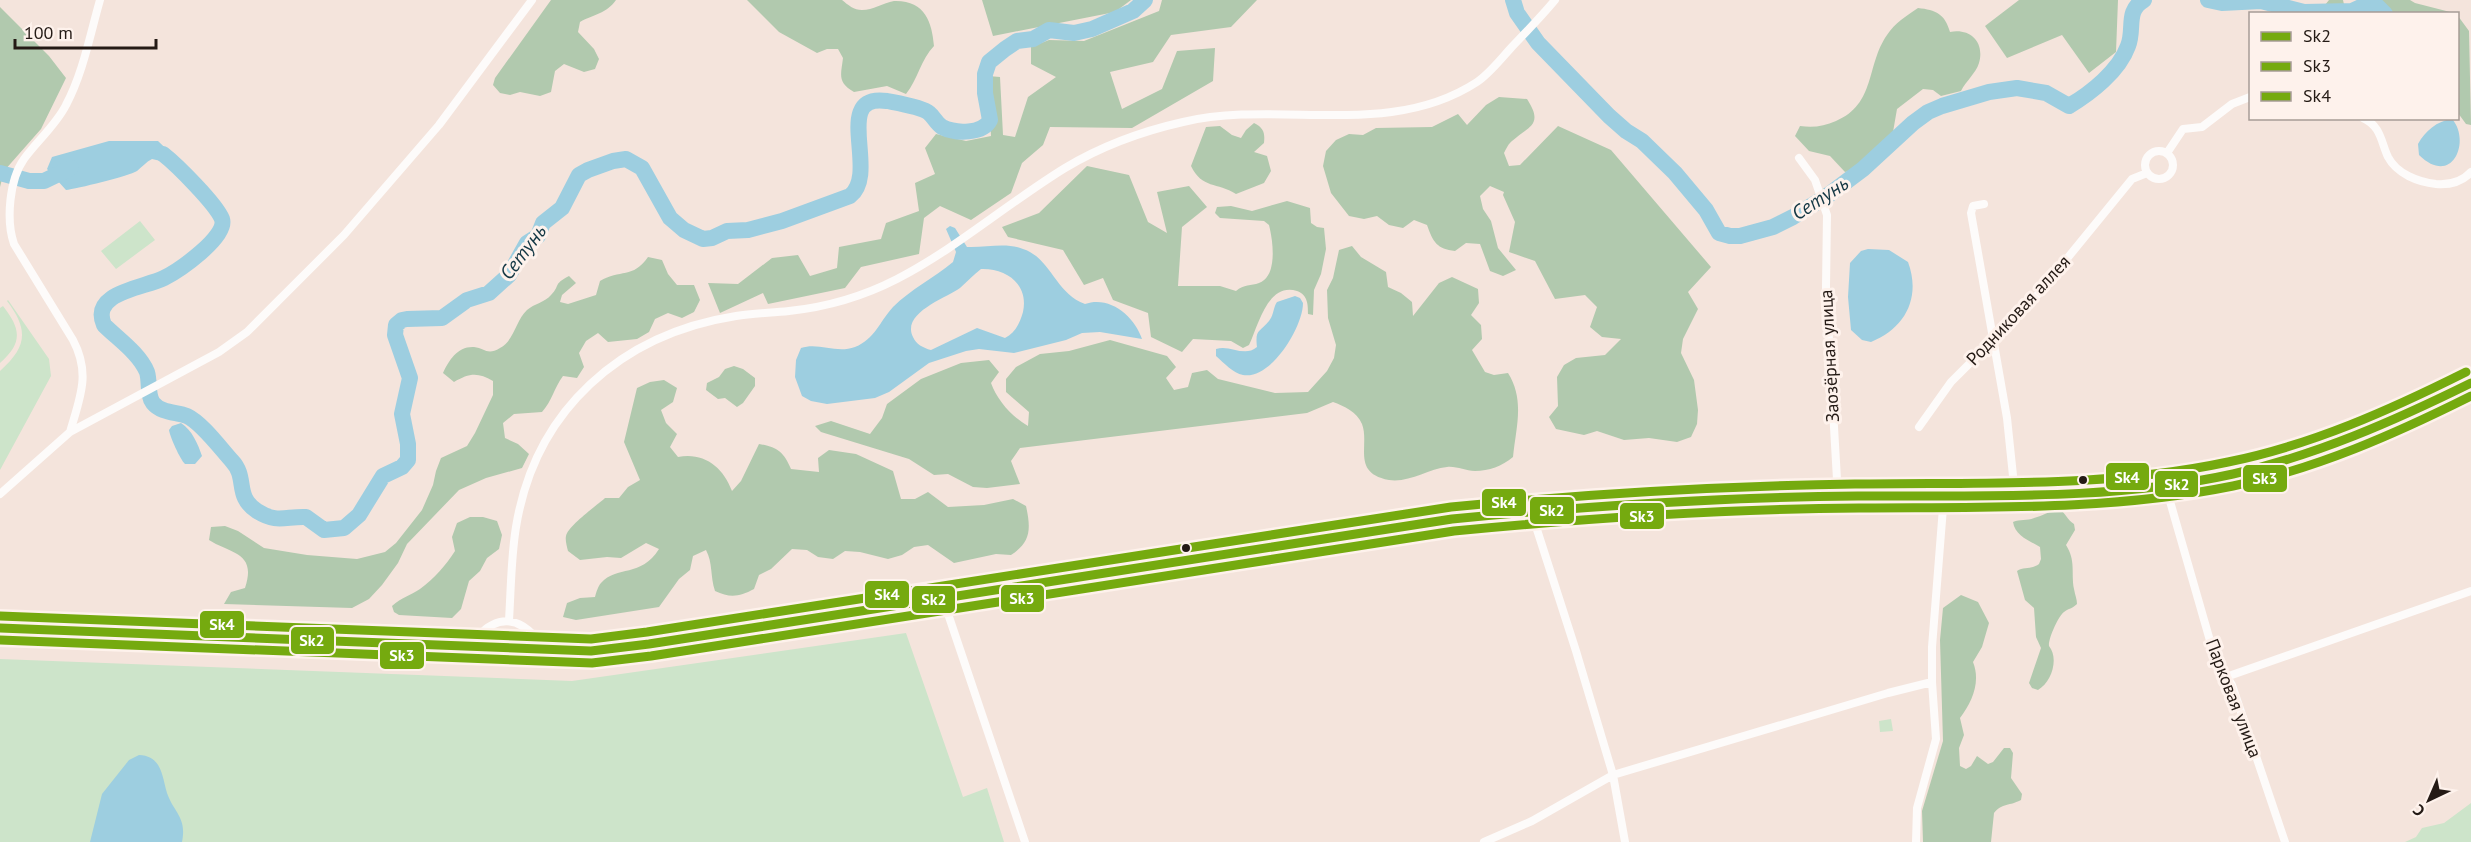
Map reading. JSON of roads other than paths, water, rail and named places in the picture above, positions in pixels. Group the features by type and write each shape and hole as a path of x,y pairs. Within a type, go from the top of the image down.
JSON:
{"street":[{"path":"70,432 84,378 81,357 14,244 10,232 12,195 22,162 65,107 77,81 100,0"},
{"path":"0,494 70,432 219,352 247,332 344,235 439,125 532,0"},
{"path":"509,620 516,528 533,464 548,434 569,405 596,378 622,357 668,333 691,326 736,316 825,305 861,295 896,279 945,250 1069,166 1116,144 1152,131 1184,122 1251,114 1360,115 1410,110 1433,104 1480,80 1555,0"},
{"name":"Родниковая аллея","path":"1919,427 1951,382 2034,299 2132,179 2147,173 2145,162 2151,153 2162,151 2167,153 2183,129 2202,127 2232,105 2249,97"},
{"path":"2366,120 2377,129 2388,158 2405,175 2426,183 2440,184 2456,182 2471,172"},
{"path":"2147,173 2156,179 2171,174 2173,163 2167,153"},
{"name":"Заозёрная улица","path":"1799,158 1815,180 1827,214 1826,299 1838,497"},
{"path":"1984,204 1973,206 1971,213 2007,418 2015,495"},
{"path":"0,628 591,651 649,644 1441,521 1531,511 1710,500 2015,495 2165,484 2249,469 2314,451 2371,430 2471,383"},
{"name":"Парковая улица","path":"2165,484 2215,658 2235,696 2285,842"},
{"path":"1916,842 1917,808 1936,739 1932,682 1944,495"},
{"path":"1531,511 1613,775 1625,842"},
{"path":"2226,677 2471,591"},
{"path":"942,599 1025,842"},
{"path":"474,647 484,629 498,622 509,620 534,634 546,650"},
{"path":"1484,842 1532,821 1613,775 1932,682"}],"water":[{"path":"2453,120 2460,138 2455,157 2449,164 2441,166 2431,164 2419,155 2418,144 2432,127 2441,122"},
{"path":"109,141 158,141 184,166 174,171 165,162 152,159 132,173 66,190 47,169 52,157"},
{"path":"950,226 955,228 967,247 1010,246 1032,253 1075,299 1085,304 1094,302 1112,305 1134,323 1142,339 1100,332 1082,333 1066,340 1014,353 979,349 966,351 929,363 889,392 875,398 827,404 811,401 802,396 795,377 796,360 801,348 814,346 848,349 862,344 877,329 893,307 953,262 956,252 946,229","holes":["981,269 999,271 1014,280 1022,293 1023,312 1019,324 1012,333 1005,338 977,328 931,350 918,344 911,328 919,314 960,288"]},
{"path":"1889,250 1908,262 1913,287 1908,310 1902,320 1893,329 1871,342 1862,340 1851,330 1848,297 1850,263 1861,251"},
{"path":"1295,296 1303,303 1298,325 1284,350 1264,369 1254,374 1239,374 1216,356 1216,349 1247,351 1257,347 1257,334 1271,319 1277,302"},
{"path":"181,423 191,433 202,456 195,464 185,464 171,438 169,430 172,426"},
{"path":"139,755 152,759 160,768 167,793 183,827 182,842 90,842 102,794 129,760"}],"waterway":[{"name":"Сетунь","path":"163,154 212,204 222,219 222,226 210,244 180,268 164,278 112,298 105,305 102,314 104,325 134,352 143,365 147,372 153,403 164,410 193,419 237,467 243,493 250,505 257,511 270,517 306,517 324,530 344,528 359,515 383,476 402,467 408,460 408,444 402,414 410,378 395,335 396,325 407,319 442,318 467,300 489,293 509,275 527,243 538,236 543,223 562,208 579,175 613,161 626,159 642,168 670,218 684,230 703,239 712,238 727,231 748,230 782,221 850,196 858,185 861,170 859,121 862,109 871,102 887,101 921,109 929,113 942,127 948,129 961,132 982,128 990,120 985,93 985,74 989,62 1005,49 1017,41 1033,39 1049,30 1074,33 1092,29 1133,11 1145,0"},
{"name":"Сетунь","path":"1513,0 1517,13 1538,43 1609,116 1642,141 1675,173 1706,210 1719,233 1730,236 1740,236 1773,227 1793,217 1827,196 1863,169 1913,123 1928,112 1942,106 1989,92 2017,88 2046,93 2069,106 2095,88 2118,64 2130,40 2134,9 2144,0"},
{"name":"Сетунь","path":"2208,0 2222,3 2261,1 2304,12"},
{"name":"Сетунь","path":"2304,12 2352,11 2365,5 2377,6 2383,12"},
{"name":"Сетунь","path":"0,173 29,181 44,181 71,168"}]}
